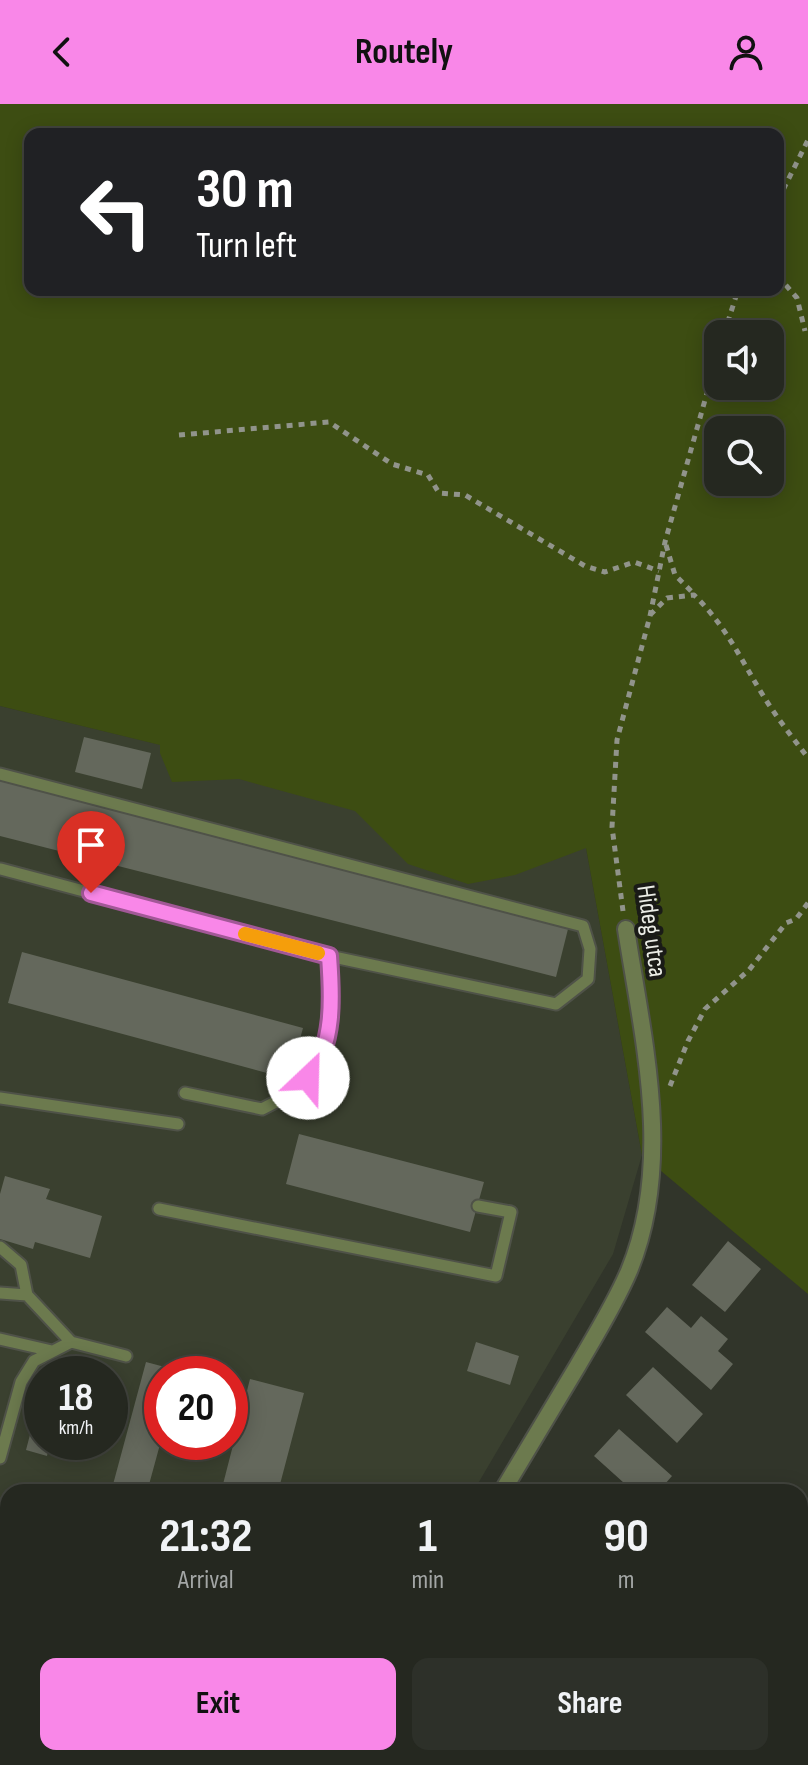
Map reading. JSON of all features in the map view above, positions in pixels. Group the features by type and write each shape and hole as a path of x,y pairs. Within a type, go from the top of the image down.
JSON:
{"street":[{"name":"Hideg utca","path":"507,1484 630,1270 645,1214 651,1167 651,1090 626,929"}],"lane":[{"path":"0,774 583,926 590,949 588,979 556,1004 329,956 0,871"},
{"path":"185,1093 262,1109 297,1091 318,1065 333,1003 329,956"},
{"path":"0,1098 178,1124"},
{"path":"159,1209 496,1276 511,1212 478,1206"},
{"path":"0,1247 21,1265 27,1295 71,1342 126,1356"},
{"path":"0,1293 27,1295"},
{"path":"0,1339 52,1351"},
{"path":"0,1458 21,1382 34,1361 71,1342"}],"path":[{"path":"784,188 808,140"},
{"path":"784,283 797,298 805,331"},
{"path":"728,320 736,296"},
{"name":"Hideg utca","path":"626,929 612,827 617,740 650,616 665,542 705,400"},
{"path":"179,435 329,422 392,464 428,475 439,493 465,495 585,566 605,572 634,562 659,571"},
{"path":"665,542 675,575 712,612 733,641 765,698 808,758"},
{"path":"650,616 667,598 694,595"},
{"path":"651,1118 667,1093 705,1009 749,970 786,923 796,919 808,903"}],"shaded area":[{"path":"0,706 586,848 642,1155 613,1254 478,1484 0,1484"}],"green space":[{"path":"0,104 808,104 808,1294 642,1155 586,848 515,875 468,884 408,864 355,811 239,779 172,782 160,753 160,745 0,706"}],"building":[{"path":"84,737 151,753 142,789 75,772"},
{"path":"0,781 569,925 556,977 0,836"},
{"path":"22,952 303,1028 289,1079 8,1003"},
{"path":"299,1134 484,1182 470,1232 286,1184"},
{"path":"5,1176 50,1189 46,1199 102,1216 90,1258 35,1242 33,1249 0,1239 0,1194"},
{"path":"728,1241 761,1269 725,1312 692,1285"},
{"path":"667,1307 691,1328 701,1316 728,1339 718,1351 733,1364 711,1390 645,1332"},
{"path":"476,1342 519,1356 510,1385 467,1371"},
{"path":"653,1367 703,1414 677,1443 626,1395"},
{"path":"144,1369 144,1460 156,1460 149,1484 113,1484 120,1460 128,1460 128,1429"},
{"path":"250,1379 304,1393 280,1484 223,1484 229,1460 248,1460"},
{"path":"619,1429 672,1476 665,1484 625,1484 594,1456"}],"slow traffic":[{"path":"245,934 318,953"}],"route":[{"path":"91,893 329,956 333,1003 318,1065 308,1078"}]}
